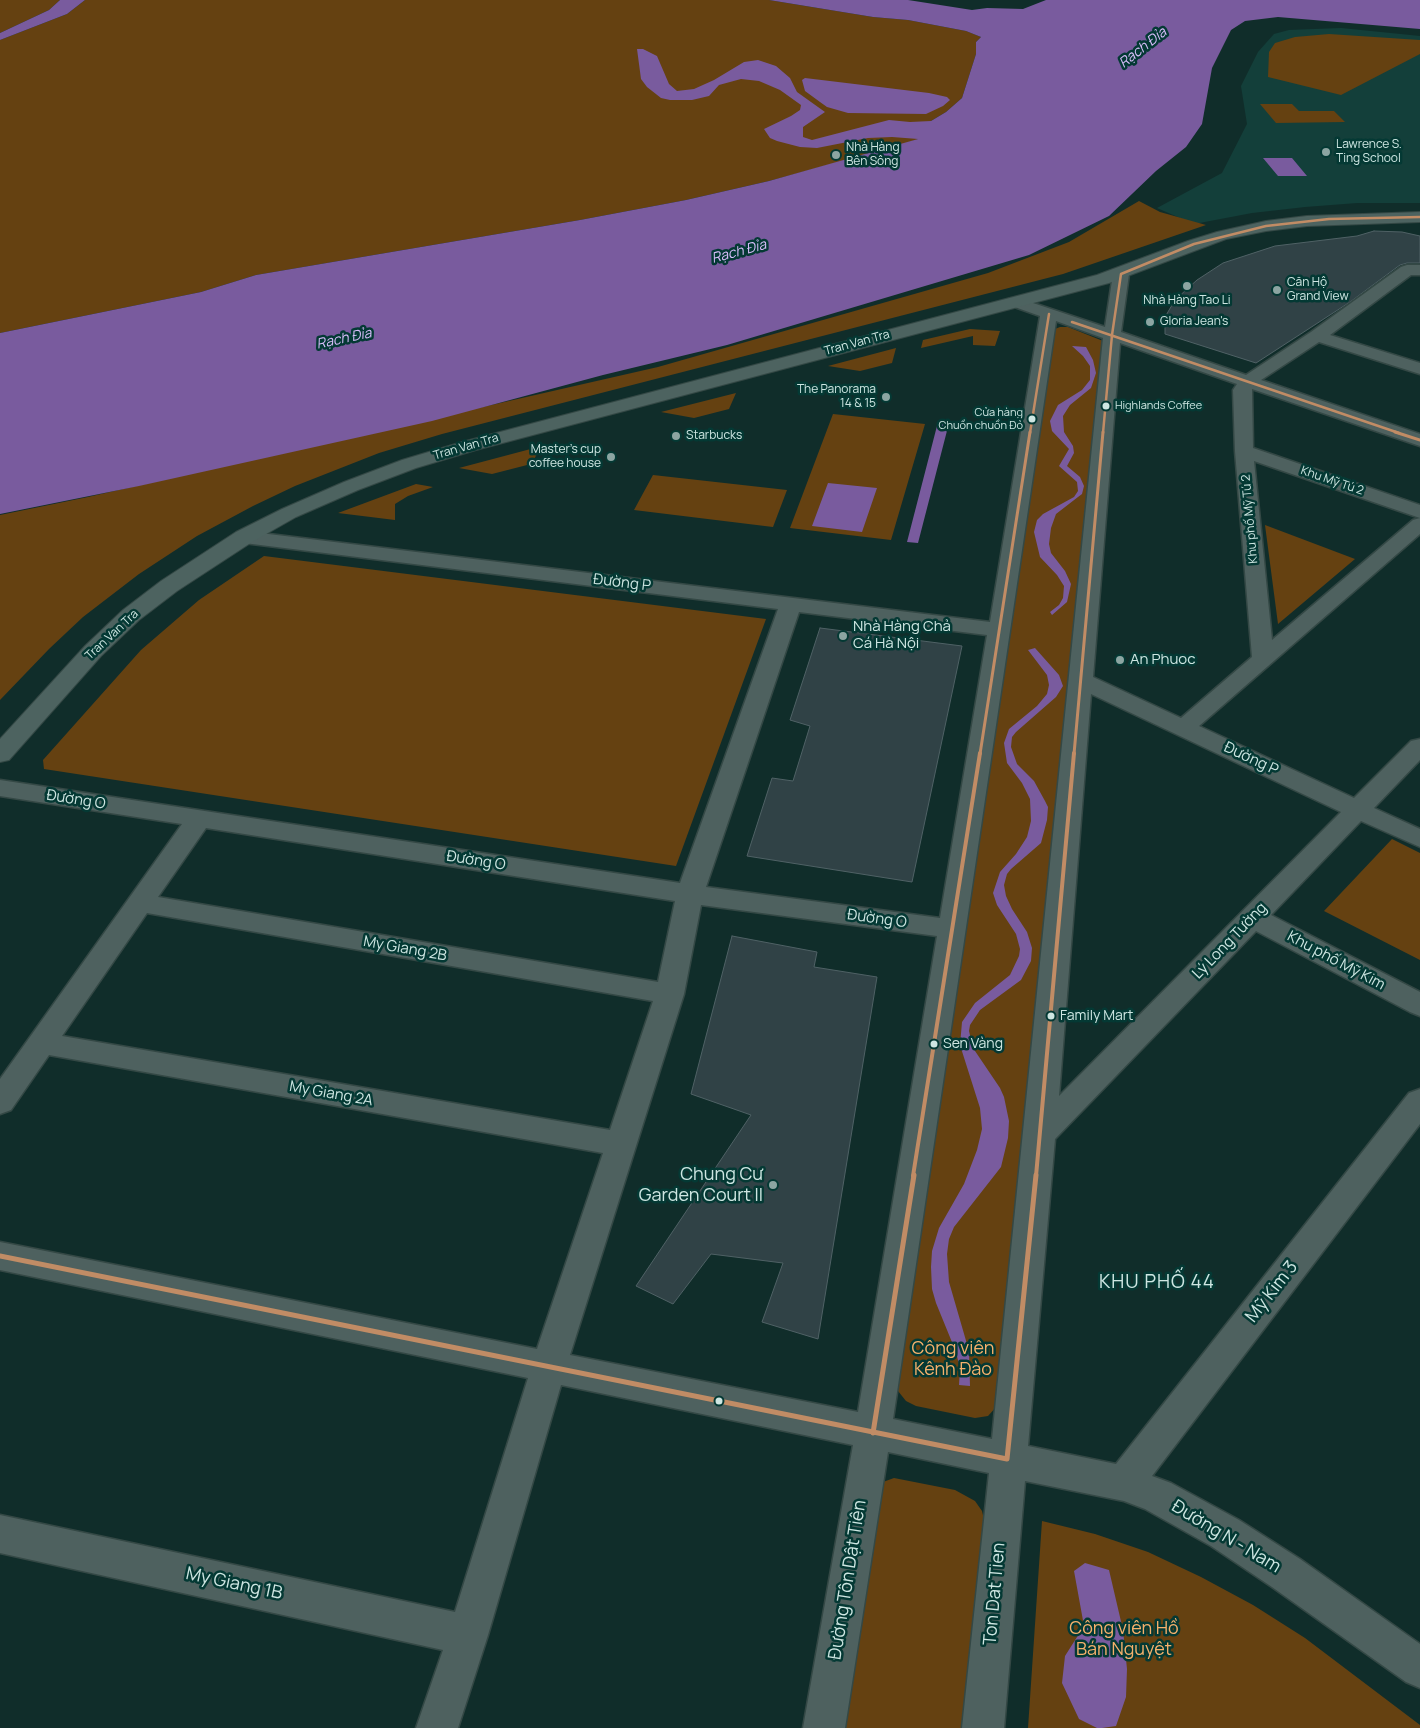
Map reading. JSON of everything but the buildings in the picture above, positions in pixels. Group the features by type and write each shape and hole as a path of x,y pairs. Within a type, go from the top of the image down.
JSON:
{"main road":[{"name":"Tran Van Tra","path":"0,754 78,666 111,633 168,586 244,537 289,513 351,486 438,455 1121,274 1194,244 1266,226 1329,219 1420,217"}],"street":[{"path":"1248,381 1317,336 1407,270 1420,270"},
{"name":"Ton Dat Tien","path":"983,1728 1007,1459 1040,1135 1112,335 1121,274"},
{"path":"1015,302 1420,440"},
{"path":"0,1256 873,1433 1049,314"},
{"path":"1317,336 1420,369"},
{"name":"Khu phố Mỹ Tú 2","path":"1248,381 1242,390 1244,451 1263,659"},
{"name":"Khu Mỹ Tú 2","path":"1244,451 1420,512"},
{"path":"1183,728 1420,524"},
{"name":"Đường P","path":"244,537 1000,630"},
{"path":"438,1728 549,1367 670,994 690,894 791,604"},
{"name":"Đường P","path":"1081,680 1420,839"},
{"name":"Lý Long Tường","path":"1040,1135 1420,746"},
{"name":"Đường O","path":"0,788 198,820 690,894 953,929"},
{"path":"0,1102 198,820"},
{"name":"My Giang 2B","path":"140,903 670,994"},
{"name":"Khu phố Mỹ Kim","path":"1253,918 1420,1005"},
{"name":"My Giang 2A","path":"41,1043 621,1144"},
{"name":"Mỹ Kim 3","path":"1124,1483 1420,1101"},
{"name":"Đường N - Nam","path":"873,1433 1124,1483 1158,1496 1225,1533 1286,1573 1420,1668"},
{"name":"Đường Tôn Dật Tiên","path":"824,1728 873,1433"},
{"name":"My Giang 1B","path":"0,1534 468,1635"}],"shaded area":[{"name":"Lawrence S. Ting School","path":"1341,28 1420,36 1420,203 1357,203 1305,207 1252,213 1194,224 1157,208 1222,173 1247,124 1241,86 1258,52 1274,34 1289,30"}],"green space":[{"path":"0,0 60,0 49,10 0,33"},
{"path":"85,0 769,0 873,17 908,20 966,31 981,37 976,42 976,54 962,98 946,112 931,121 919,139 887,149 769,181 686,200 256,275 201,292 0,333 0,40 67,14"},
{"path":"1329,34 1420,40 1420,54 1341,95 1268,77 1269,52 1275,43 1295,37"},
{"path":"1260,104 1292,104 1299,111 1334,111 1345,122 1276,123"},
{"path":"1139,201 1160,212 1206,225 1063,274 442,434 379,453 295,486 197,536 139,574 83,617 0,700 0,515 88,497 658,367 988,273 1069,242"},
{"name":"Công viên Kênh Đào","path":"1068,327 1103,341 997,1406 988,1416 975,1418 916,1406 906,1401 898,1391 897,1386 1055,329"},
{"path":"970,329 1000,331 995,346 973,345 973,336 921,348 923,340"},
{"path":"896,348 892,363 860,371 828,366"},
{"path":"736,393 729,409 694,418 661,412"},
{"path":"833,414 925,424 891,540 790,528"},
{"path":"542,446 531,464 492,474 459,468"},
{"path":"653,475 787,490 773,527 634,510"},
{"path":"416,484 433,487 408,496 395,504 395,520 338,513"},
{"path":"1265,525 1355,559 1278,624"},
{"path":"264,556 766,619 676,866 44,769 43,760 141,650 199,600"},
{"path":"1392,839 1420,853 1420,960 1324,911"},
{"path":"894,1478 955,1490 975,1501 982,1511 985,1524 964,1728 834,1728 883,1482"},
{"name":"Công viên Hồ Bán Nguyệt","path":"1042,1521 1095,1534 1148,1552 1201,1577 1253,1605 1305,1638 1420,1725 1420,1728 1028,1728"}],"water":[{"path":"60,0 85,0 67,14 0,40 0,33 49,10"},
{"name":"Rạch Đỉa","path":"769,0 908,0 972,10 987,8 1023,9 1046,0 1420,0 1420,29 1278,17 1245,21 1231,30 1212,68 1202,124 1186,147 1156,171 1109,216 1029,255 727,345 603,375 432,421 139,486 0,514 0,333 201,292 256,275 686,200 769,181 918,139 868,138 817,148 800,147 777,141 770,138 764,129 791,116 800,110 801,105 780,90 759,81 741,79 719,85 709,96 692,100 661,98 647,87 641,79 637,49 643,49 657,56 669,84 677,91 694,89 714,80 744,62 758,60 776,66 790,78 797,92 825,112 803,127 803,137 812,140 889,120 931,121 946,112 962,98 976,54 976,42 981,37 966,31 908,20 873,17"},
{"path":"805,78 929,93 947,97 950,100 943,106 926,114 848,113 827,107 805,91 802,80"},
{"path":"1263,158 1292,158 1307,176 1278,176"},
{"path":"1072,346 1086,347 1093,360 1096,373 1091,388 1070,405 1063,416 1064,432 1073,446 1074,453 1067,466 1080,477 1084,486 1082,494 1056,514 1051,528 1049,544 1051,553 1065,571 1071,584 1067,602 1052,615 1050,612 1059,605 1063,598 1064,586 1057,575 1040,557 1034,532 1037,520 1043,514 1074,497 1078,491 1077,482 1059,466 1069,449 1052,431 1050,421 1058,405 1082,390 1090,380 1090,366"},
{"path":"938,422 949,423 918,543 907,542"},
{"path":"828,483 877,488 862,532 812,526"},
{"path":"1035,648 1059,675 1063,686 1056,697 1012,737 1011,747 1017,764 1034,781 1048,807 1047,820 1041,843 1011,869 1007,874 1004,885 1006,896 1012,909 1027,932 1032,948 1031,961 1021,980 980,1010 970,1025 969,1031 973,1048 1004,1097 1009,1121 1008,1138 1001,1167 954,1227 949,1239 947,1254 949,1282 969,1351 970,1386 959,1385 960,1369 956,1352 932,1289 932,1251 939,1228 964,1184 977,1150 982,1129 980,1108 960,1045 962,1022 975,1003 1010,975 1019,956 1020,949 1016,934 997,905 993,893 1000,872 1016,854 1027,837 1031,821 1030,799 1022,783 1007,763 1004,743 1009,729 1037,706 1047,694 1049,685 1047,675 1028,650"},
{"path":"1085,1563 1109,1570 1123,1630 1127,1669 1126,1697 1116,1726 1097,1728 1079,1719 1062,1683 1065,1656 1084,1626 1074,1571"}],"transit line":[{"path":"0,1256 1007,1459 1040,1135 1112,335 1121,274 1194,244 1266,226 1329,219 1420,217"},
{"path":"873,1433 1049,314"},
{"path":"1072,322 1420,440"}],"place":[{"name":"Lawrence S. Ting School","path":"1326,152"},
{"name":"Nhà Hàng Bên Sông","path":"836,155"},
{"name":"Nhà Hàng Tao Li","path":"1187,286"},
{"name":"Căn Hộ Grand View","path":"1277,290"},
{"name":"Gloria Jean's","path":"1150,322"},
{"name":"The Panorama 14 & 15","path":"886,397"},
{"name":"Highlands Coffee","path":"1106,406"},
{"name":"Cửa hàng Chuồn chuồn Đỏ","path":"1032,419"},
{"name":"Starbucks","path":"676,436"},
{"name":"Master’s cup coffee house","path":"611,457"},
{"name":"Nhà Hàng Chả Cá Hà Nội","path":"843,636"},
{"name":"An Phuoc","path":"1120,660"},
{"name":"Family Mart","path":"1051,1016"},
{"name":"Sen Vàng","path":"934,1044"},
{"name":"Chung Cư Garden Court II","path":"773,1185"}],"district":[{"name":"KHU PHỐ 44","path":"1157,1283"}]}
